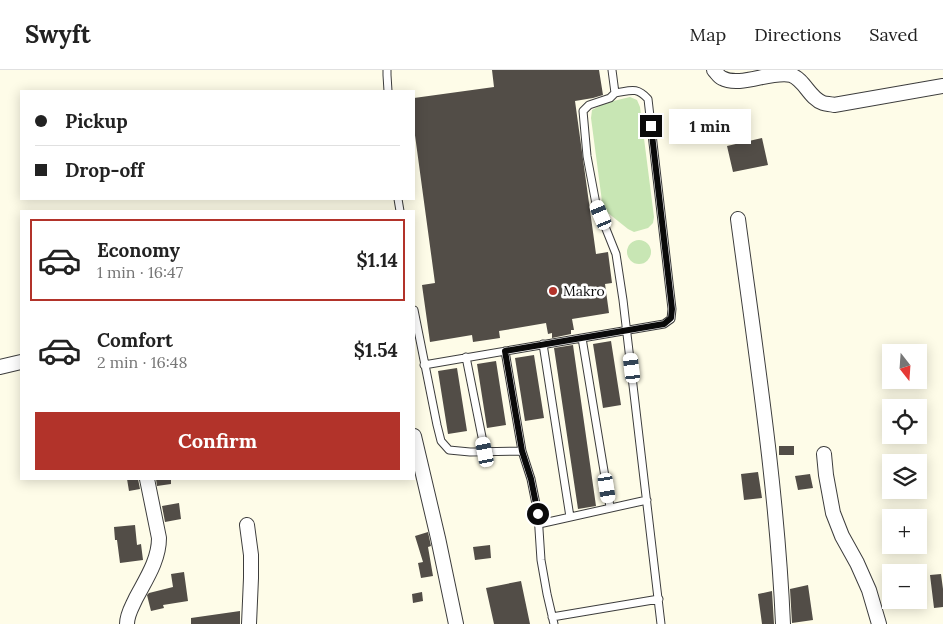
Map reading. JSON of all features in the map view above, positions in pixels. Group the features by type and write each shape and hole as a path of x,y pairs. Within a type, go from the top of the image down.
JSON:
{"street":[{"path":"714,70 722,78 732,81 781,74 792,76 801,81 815,98 822,103 834,105 943,86"},
{"path":"738,219 779,544 783,624"},
{"path":"0,367 20,362"},
{"path":"415,440 456,624"},
{"path":"824,454 833,513 842,536 858,563 869,590 879,624"},
{"path":"127,624 128,614 150,572 159,546 147,480"},
{"path":"247,525 251,578 249,624"}],"lane":[{"path":"388,70 388,90"},
{"path":"612,70 614,93"},
{"path":"424,365 466,357 505,351 543,344 582,338 627,330 664,324 671,318 672,309 648,99 642,93 636,90 614,93 610,98 589,105 583,111 587,156 596,204 616,254 624,300 627,330 658,599 662,624"},
{"path":"415,316 436,425 441,441 449,450 485,452 522,451"},
{"path":"582,338 610,507"},
{"path":"543,344 570,517"},
{"path":"505,351 522,451 531,479 538,514 541,560 553,620 658,599"},
{"path":"466,357 485,452"},
{"path":"539,524 647,500"}],"green space":[{"path":"630,97 637,100 640,107 654,217 653,223 648,228 634,232 603,209 591,118 592,110 605,103"},
{"path":"639,240 644,241 650,247 650,257 644,263 639,264 634,263 628,257 627,252 628,247 634,241"}],"building":[{"path":"492,70 599,70 603,95 575,101 596,254 608,252 612,283 605,284 609,313 572,319 574,330 571,330 571,334 552,338 552,333 548,334 546,323 499,331 500,338 473,342 472,335 430,342 422,285 435,283 415,135 415,98 494,87"},
{"path":"762,138 768,165 733,172 727,146"},
{"path":"611,341 621,405 603,408 593,344"},
{"path":"573,345 596,506 578,509 554,348"},
{"path":"534,355 544,418 525,421 515,358"},
{"path":"496,361 506,425 487,428 477,364"},
{"path":"457,368 467,431 448,434 438,371"},
{"path":"779,446 794,446 794,455 779,455"},
{"path":"758,472 762,498 744,500 741,474"},
{"path":"810,474 813,488 798,490 795,476"},
{"path":"127,480 138,480 140,489 129,491"},
{"path":"156,480 171,480 171,484 157,486"},
{"path":"179,503 181,519 165,522 162,506"},
{"path":"135,525 137,545 141,544 143,560 120,563 114,527"},
{"path":"428,532 431,546 428,547 433,576 421,578 418,563 423,562 415,536"},
{"path":"490,545 491,558 475,560 473,547"},
{"path":"184,572 188,601 163,605 164,608 151,611 147,595 173,587 171,574"},
{"path":"941,574 943,607 934,608 930,575"},
{"path":"521,581 530,624 494,624 486,588"},
{"path":"808,585 813,620 792,623 790,589"},
{"path":"772,591 774,624 762,624 758,594"},
{"path":"422,592 423,601 413,603 412,594"},
{"path":"240,611 240,624 191,624 191,618"}],"place":[{"name":"Makro","path":"553,291"}],"route":[{"path":"538,514 531,479 522,451 505,351 664,324 671,318 672,309 651,126"}]}
